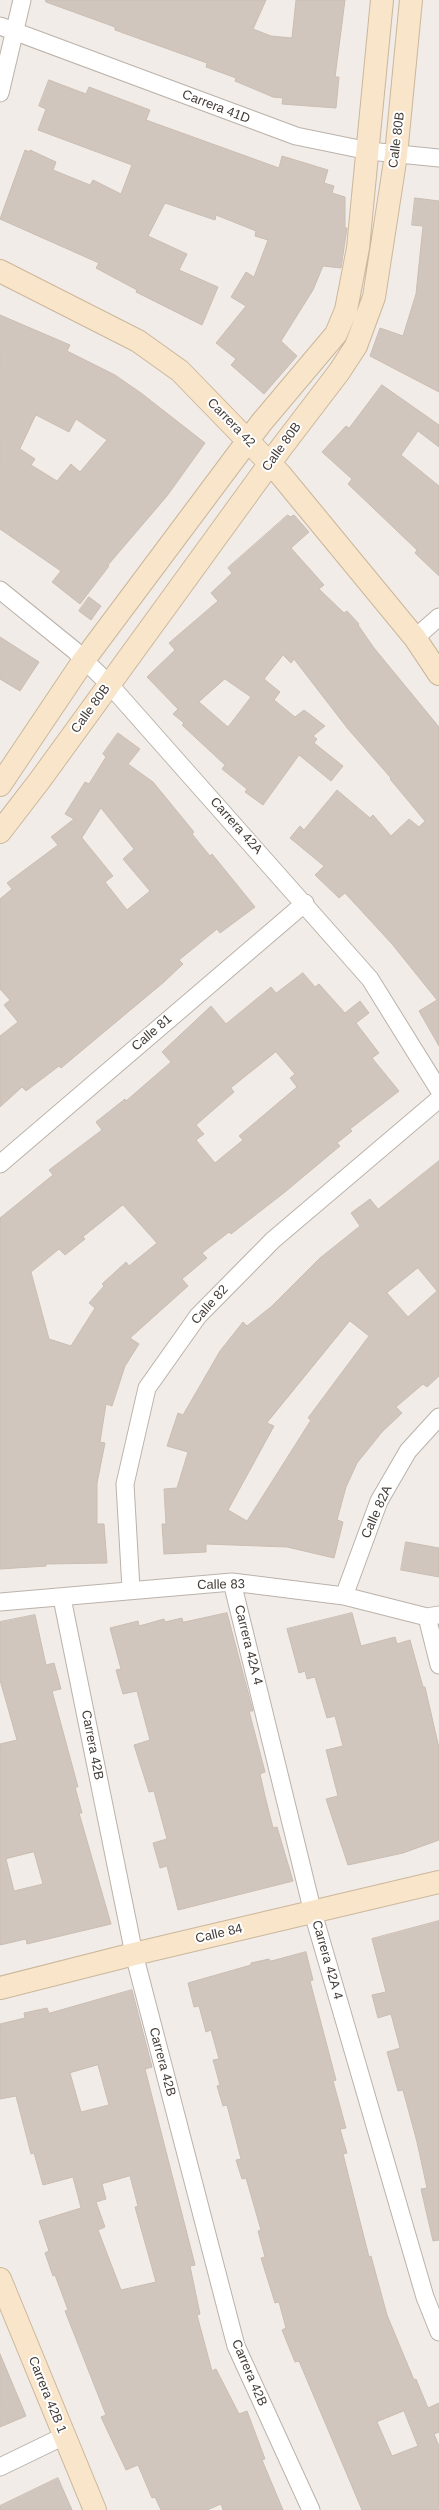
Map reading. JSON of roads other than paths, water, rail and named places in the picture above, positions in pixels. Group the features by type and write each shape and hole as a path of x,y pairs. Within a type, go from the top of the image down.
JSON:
{"main road":[{"name":"Calle 80B","path":"0,784 84,660 248,440 332,340 346,310 358,248 369,152 382,0"},
{"name":"Calle 80B","path":"0,832 339,372 365,326 374,298 396,155 411,0"},
{"name":"Carrera 42","path":"0,271 138,341 180,371 270,464 415,638 439,674"},
{"name":"Calle 84","path":"0,1988 134,1954 313,1913 439,1882"},
{"name":"Carrera 42B 1","path":"0,2279 95,2510"}],"street":[{"path":"0,93 8,29 22,0"},
{"name":"Carrera 41D","path":"8,29 296,136 369,152 439,158"},
{"name":"Carrera 42A","path":"0,590 84,660 109,684 304,903 370,979 439,1090"},
{"path":"415,638 439,617"},
{"name":"Calle 81","path":"0,1164 304,903"},
{"name":"Calle 82","path":"131,1589 125,1484 147,1388 198,1316 273,1240 439,1099"},
{"name":"Calle 82A","path":"344,1596 379,1501 408,1451 439,1417"},
{"name":"Calle 83","path":"0,1602 62,1598 131,1589 232,1582 344,1596 433,1616"},
{"name":"Carrera 42A 4","path":"232,1582 313,1913 425,2297 439,2332"},
{"name":"Carrera 42B","path":"62,1598 134,1954 236,2346 311,2510"},
{"path":"433,1616 439,1665"},
{"path":"0,2467 64,2436"}]}
